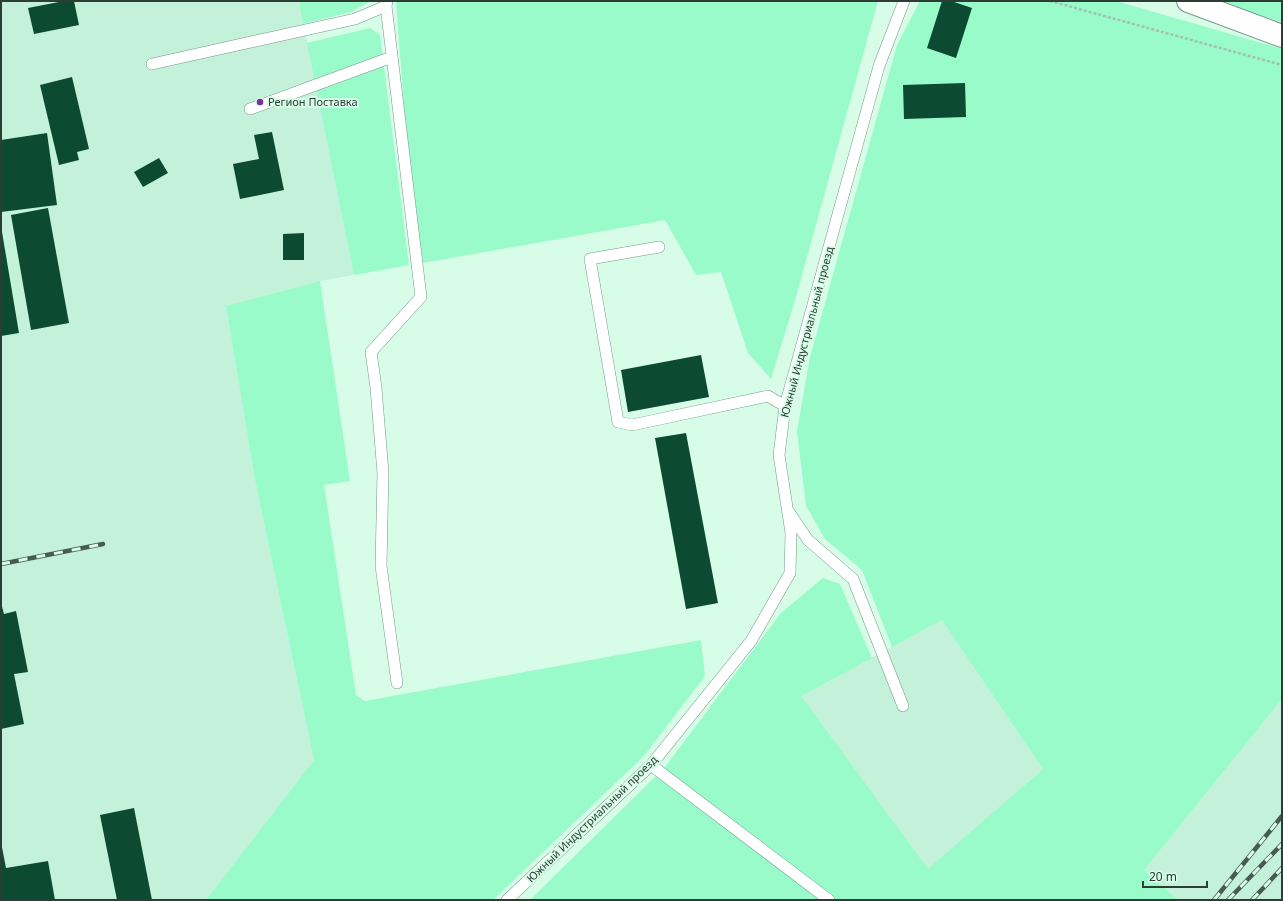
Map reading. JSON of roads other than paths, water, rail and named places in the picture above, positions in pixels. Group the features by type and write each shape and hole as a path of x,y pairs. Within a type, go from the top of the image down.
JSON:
{"main road":[{"path":"1188,1 1282,36"}],"lane":[{"name":"Южный Индустриальный проезд","path":"507,900 651,765 751,641 790,573 791,533 779,455 785,406 879,66 904,1"},
{"path":"152,64 355,19 386,3 421,297 371,352 376,388 383,473 381,566 397,683"},
{"path":"250,109 392,58"},
{"path":"659,246 590,259 618,422 632,424 768,396 785,406"},
{"path":"787,511 808,540 853,579 903,706"},
{"path":"651,765 828,900"}],"railway":[{"path":"1,564 103,544"},
{"path":"1214,900 1282,816"},
{"path":"1228,900 1282,844"},
{"path":"1252,900 1282,868"}],"place":[{"name":"Регион Поставка","path":"260,102"}]}
